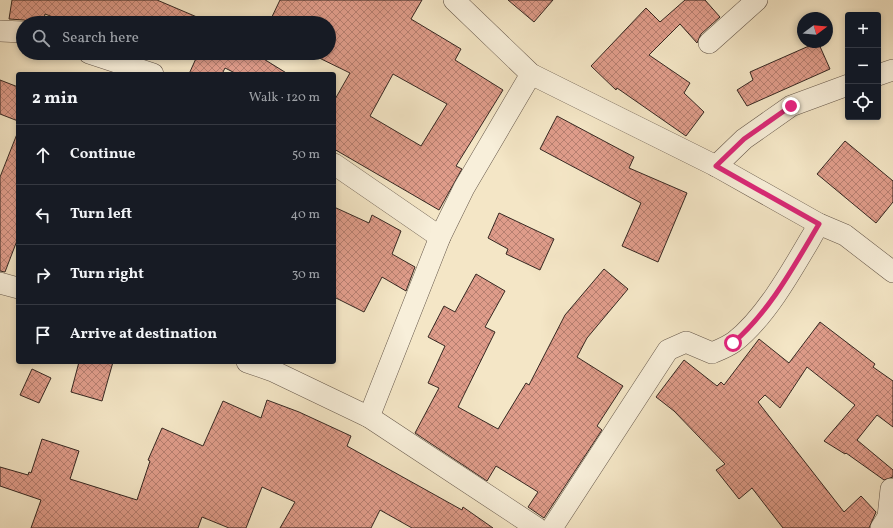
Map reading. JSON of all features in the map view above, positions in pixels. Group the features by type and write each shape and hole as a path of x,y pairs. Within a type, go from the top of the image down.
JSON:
{"street":[{"path":"454,0 531,74 716,166 819,224 845,235 893,272"},
{"path":"709,43 757,0"},
{"path":"0,31 16,32"},
{"path":"110,60 147,72"},
{"path":"881,74 893,70"},
{"path":"369,417 440,237 464,188 531,74"},
{"path":"716,166 744,139 791,106 845,86"},
{"path":"336,165 440,237"},
{"path":"552,528 668,350 686,342 712,353 733,343 747,331 781,287 819,224"},
{"path":"0,283 16,287"},
{"path":"253,364 273,371 369,417 537,528"},
{"path":"881,528 888,517 891,490"}],"building":[{"path":"12,0 157,0 195,16 50,16 45,14 45,16 16,16 16,19 9,19"},
{"path":"280,0 422,0 411,19 461,49 455,60 503,90 456,166 462,169 439,210 336,150 336,98 350,73 323,60 336,60 336,16 272,16","holes":["393,74 447,104 421,146 370,116"]},
{"path":"508,0 553,0 534,22"},
{"path":"685,0 705,0 720,17 701,34 697,43 680,24 649,55 690,83 684,93 704,112 686,136 617,88 616,90 591,66 646,8 660,22"},
{"path":"804,48 821,48 830,69 747,106 737,90 753,80 750,72"},
{"path":"195,60 265,60 285,72 233,72 225,68 223,72 190,72"},
{"path":"0,80 16,86 16,120 0,114"},
{"path":"557,116 634,157 629,168 687,193 658,262 622,246 641,203 540,149"},
{"path":"16,137 16,243 5,272 0,271 0,177"},
{"path":"845,141 893,181 893,202 876,223 817,174"},
{"path":"336,208 369,223 372,215 401,231 392,254 415,267 406,291 382,277 364,312 336,298"},
{"path":"499,213 554,239 540,270 506,254 508,249 488,238"},
{"path":"604,269 628,289 587,338 577,357 623,386 597,426 602,430 544,518 528,507 538,492 496,466 487,481 415,433 439,388 428,383 445,346 428,337 444,306 455,312 476,274 505,291 485,327 495,332 458,407 498,429 526,383 529,385 565,315"},
{"path":"820,322 875,364 873,367 893,381 893,427 877,415 857,440 893,470 893,477 884,480 846,453 845,454 824,441 855,405 807,367 780,408 765,395 758,402 844,512 861,496 876,512 869,528 783,528 752,488 739,499 716,470 725,464 674,411 656,397 684,360 717,386 721,382 724,385 759,339 789,363"},
{"path":"78,364 112,364 102,401 71,392"},
{"path":"32,369 51,378 39,403 20,395"},
{"path":"267,400 299,412 351,436 347,446 462,510 463,507 493,528 412,528 380,510 371,528 280,528 295,502 262,487 246,528 229,528 202,517 198,528 31,528 41,500 0,486 0,467 28,475 29,472 31,473 42,439 79,451 70,479 137,500 150,461 148,460 162,428 203,446 223,401 261,418"}],"route":[{"path":"733,343 747,331 781,287 819,224 716,166 744,139 791,106"}]}
